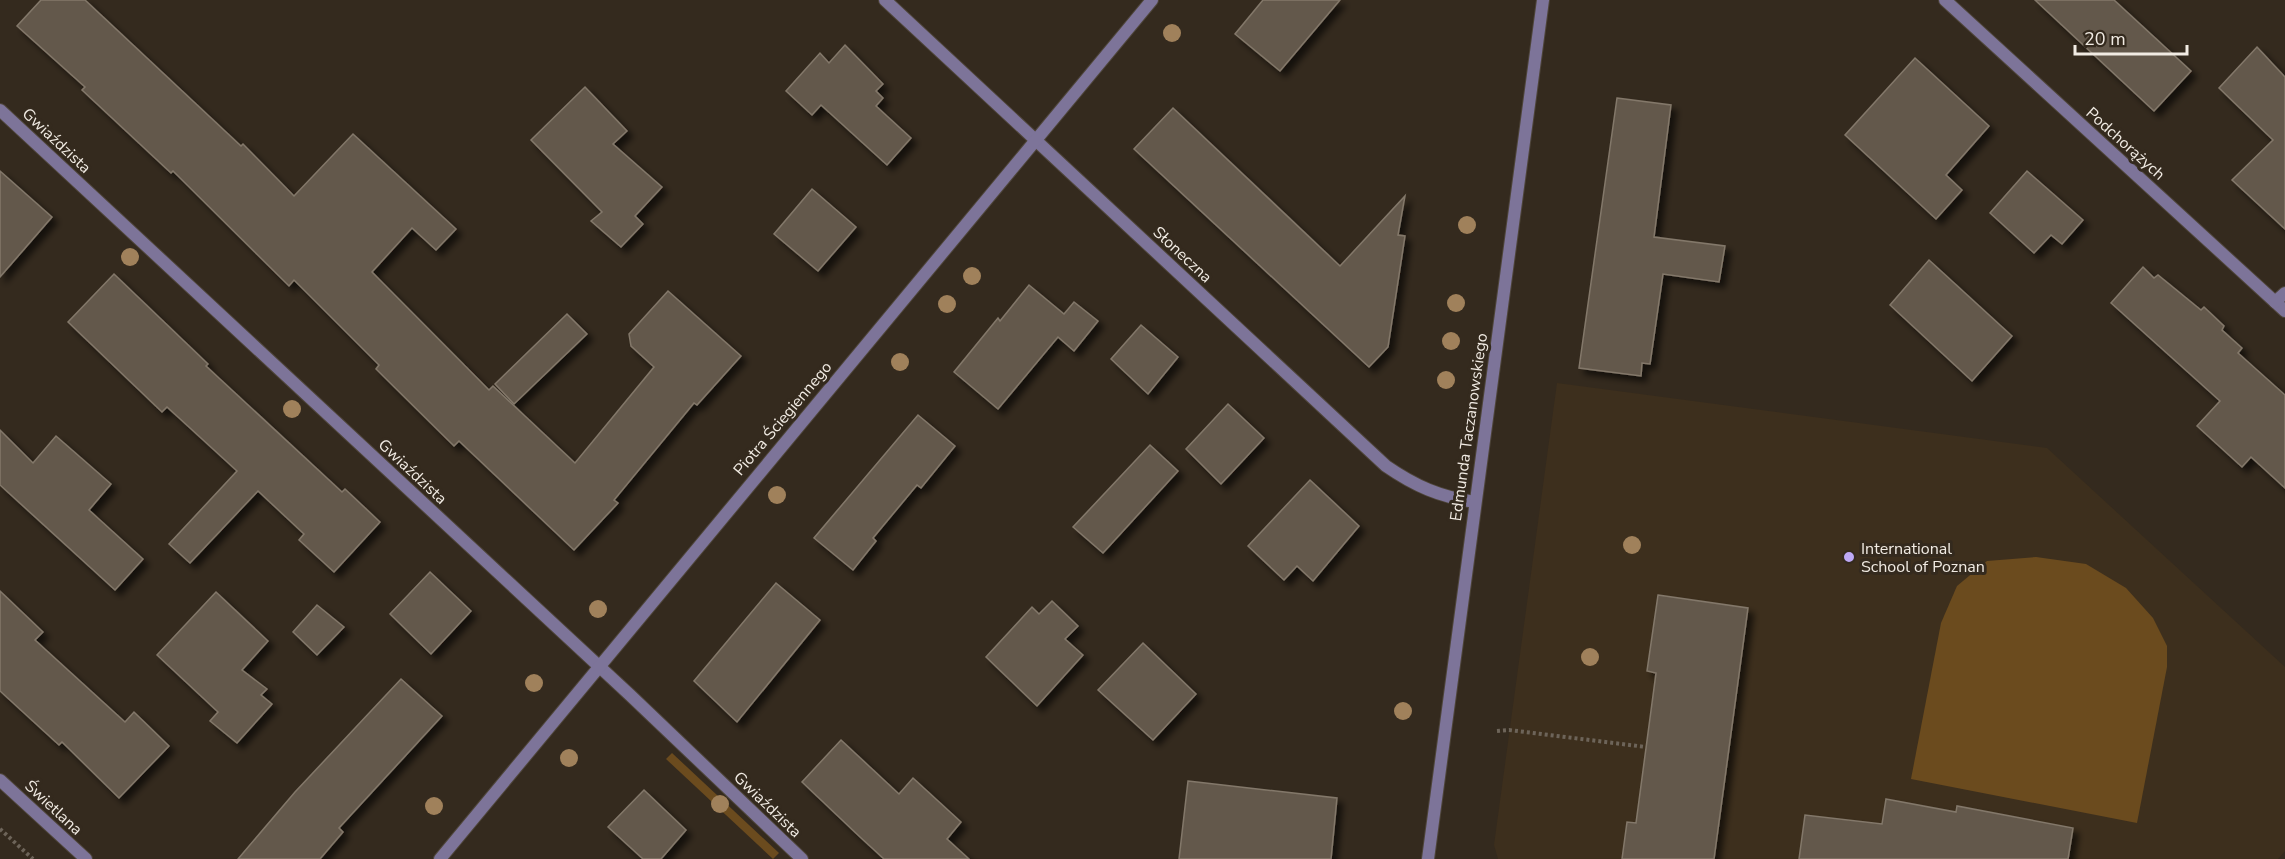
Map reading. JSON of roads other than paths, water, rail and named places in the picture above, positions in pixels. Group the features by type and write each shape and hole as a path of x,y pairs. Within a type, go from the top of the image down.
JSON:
{"street":[{"name":"Słoneczna","path":"885,0 1386,466 1413,485 1448,498 1474,502"},
{"name":"Piotra Ściegiennego","path":"440,859 1152,0"},
{"name":"Edmunda Taczanowskiego","path":"1428,859 1543,0"},
{"name":"Podchorążych","path":"1945,0 2280,307"},
{"name":"Gwiaździsta","path":"0,110 598,666 802,859"},
{"path":"2280,307 2285,293"},
{"name":"Świetlana","path":"0,780 86,859"}],"place":[{"name":"International School of Poznan","path":"1849,557"}]}
